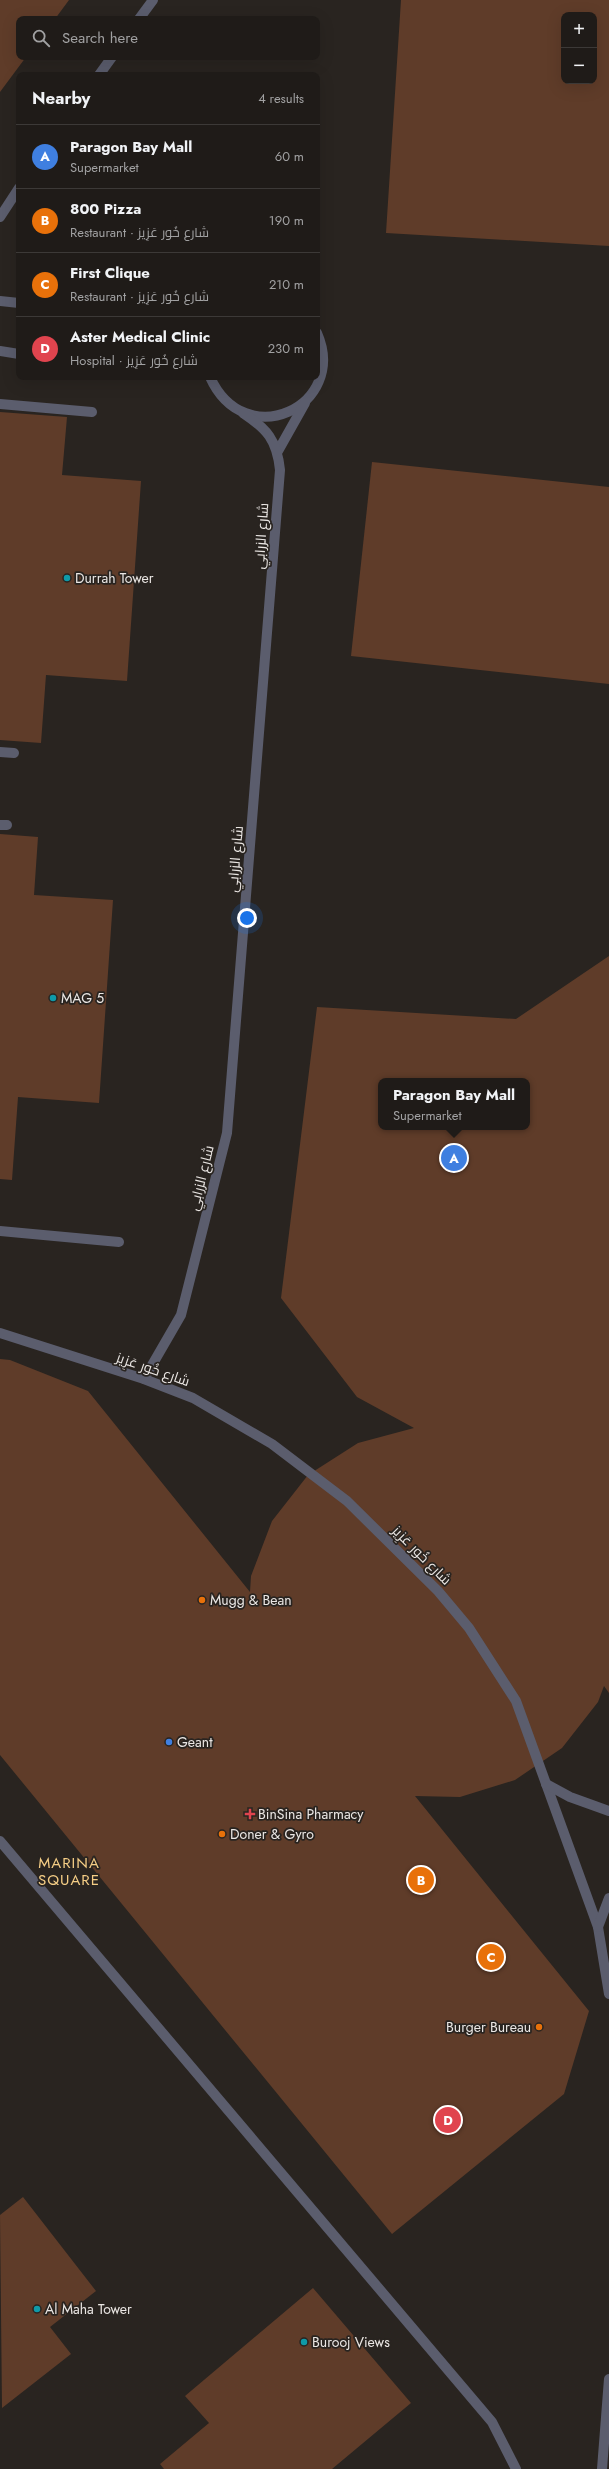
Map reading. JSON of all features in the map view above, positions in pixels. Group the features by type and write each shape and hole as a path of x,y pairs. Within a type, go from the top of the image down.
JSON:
{"street":[{"path":"141,16 153,0"},
{"path":"101,72 110,60"},
{"path":"0,217 16,193"},
{"path":"0,301 16,303"},
{"path":"278,451 305,402 316,390 322,375 324,359 320,340"},
{"path":"0,351 16,354"},
{"name":"شارع الزرابي","path":"144,1379 181,1315 226,1134 265,677 280,470 278,451 261,425 228,405 212,380"},
{"path":"243,413 259,417 276,417 305,402"},
{"path":"0,404 92,412"},
{"path":"0,752 14,753"},
{"path":"0,1231 119,1242"},
{"name":"شارع خُور عَزِيز","path":"0,1333 144,1379 193,1398 272,1444 347,1501 433,1586 469,1628 516,1701 598,1927 609,1994"},
{"path":"546,1784 570,1797 609,1811"},
{"path":"0,1841 492,2422 516,2469"},
{"path":"598,1927 609,1898"},
{"path":"602,2469 609,2379"}],"building":[{"path":"0,0 69,0 57,16 16,16 16,60 24,60 0,92"},
{"path":"401,0 609,0 609,246 386,233"},
{"name":"Durrah Tower","path":"0,412 67,417 62,475 141,481 127,681 46,675 41,743 0,740"},
{"path":"372,462 609,487 609,684 351,656"},
{"name":"MAG 5","path":"0,834 38,837 34,895 113,900 99,1103 18,1097 12,1180 0,1179"},
{"path":"609,956 609,1693 604,1686 598,1702 562,1748 515,1780 460,1797 415,1796 589,2011 564,2094 392,2234 0,1755 0,1359 10,1360 88,1391 250,1592 251,1576 272,1521 308,1475 358,1443 414,1428 357,1397 281,1298 317,1007 516,1019"},
{"name":"Al Maha Tower","path":"23,2197 96,2291 50,2327 71,2354 2,2408 0,2215"},
{"name":"Burooj Views","path":"313,2288 411,2403 332,2469 164,2469 160,2464 209,2423 185,2396"}],"place":[{"name":"Durrah Tower","path":"67,578"},
{"name":"MAG 5","path":"53,998"},
{"name":"Paragon Bay Mall","path":"454,1158"},
{"name":"Mugg & Bean","path":"202,1600"},
{"name":"Geant","path":"169,1742"},
{"name":"BinSina Pharmacy","path":"250,1814"},
{"name":"Doner & Gyro","path":"222,1834"},
{"name":"800 Pizza","path":"421,1880"},
{"name":"First Clique","path":"491,1957"},
{"name":"Burger Bureau","path":"539,2027"},
{"name":"Aster Medical Clinic","path":"448,2120"},
{"name":"Al Maha Tower","path":"37,2309"},
{"name":"Burooj Views","path":"304,2342"}],"district":[{"name":"MARINA SQUARE","path":"69,1872"}]}
